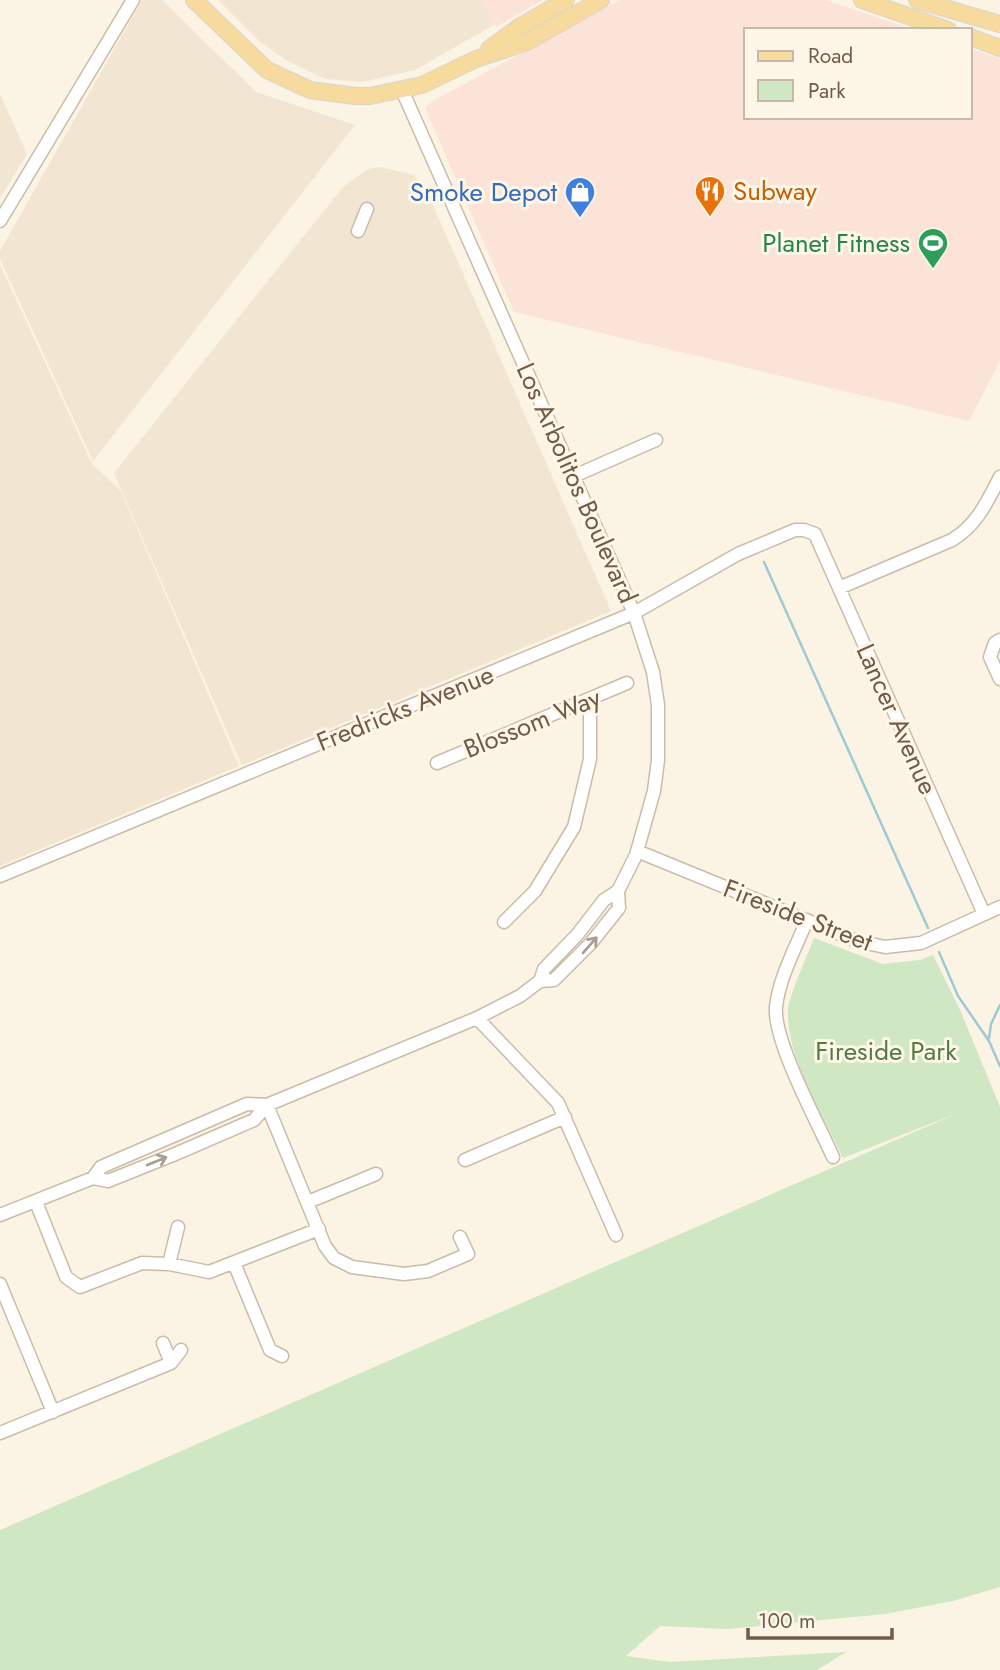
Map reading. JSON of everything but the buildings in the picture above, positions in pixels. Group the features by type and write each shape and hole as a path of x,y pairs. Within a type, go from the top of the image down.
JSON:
{"main road":[{"path":"194,0 267,70 310,90 355,96 422,85 476,59 527,41 601,0"},
{"path":"564,20 564,15 583,0"},
{"path":"862,0 942,28"},
{"path":"917,0 1000,24"},
{"path":"476,59 519,27 561,3"},
{"path":"502,50 531,30 561,3"},
{"path":"912,18 920,10 962,22 973,16"},
{"path":"985,39 1000,48"}],"street":[{"path":"0,221 133,0"},
{"name":"Los Arbolitos Boulevard","path":"0,1215 93,1178 108,1181 173,1155 254,1120 267,1105 477,1018 520,996 540,981 544,969 577,935 604,900 618,891 637,851 654,791 659,760 653,674 634,613 402,90"},
{"path":"358,231 367,209"},
{"path":"574,476 656,440"},
{"path":"839,588 965,532 982,512 1000,477"},
{"name":"Fredricks Avenue","path":"0,876 634,613 738,554 795,530 804,530"},
{"name":"Lancer Avenue","path":"804,530 815,534 984,914"},
{"path":"1000,640 995,643 990,657 1000,679"},
{"name":"Blossom Way","path":"437,763 627,683"},
{"path":"504,922 535,891 574,827 590,759 590,710 586,702"},
{"name":"Fireside Street","path":"637,851 857,941 885,947 921,943 1000,907"},
{"path":"807,920 779,991 776,1009 782,1044 833,1157"},
{"path":"477,1018 554,1099 565,1117 616,1235"},
{"path":"267,1105 326,1246 334,1258 352,1267 404,1274 428,1272 468,1254 460,1237"},
{"path":"465,1160 565,1117"},
{"path":"308,1202 376,1174"},
{"path":"36,1202 66,1277 80,1287 142,1263 169,1264 209,1272 319,1229"},
{"path":"169,1264 178,1227"},
{"path":"234,1263 270,1350 282,1356"},
{"path":"2,1291 53,1412"},
{"path":"163,1343 171,1363"},
{"path":"0,1433 171,1363 181,1350"}],"shaded area":[{"path":"142,0 162,0 256,92 355,125 93,461 0,259 0,251"},
{"path":"218,0 489,0 499,22 415,70 362,82 326,79 289,62 260,42"},
{"path":"480,0 543,0 496,27"},
{"path":"620,0 826,0 908,28 744,28 744,119 972,119 972,50 1000,58 1000,361 969,421 514,312 425,108 433,101"},
{"path":"0,94 27,154 0,198"},
{"path":"380,167 414,175 432,203 611,611 242,765 114,473 344,186 368,169"},
{"path":"0,265 92,464 121,491 239,766 0,866"}],"green space":[{"name":"Fireside Park","path":"814,938 883,964 920,960 933,955 961,1012 1000,1107 1000,1587 953,1601 885,1614 727,1629 660,1626 626,1656 670,1662 846,1652 817,1670 0,1670 0,1530 958,1113 843,1158 807,1086 789,1028 789,1004"}],"waterway":[{"path":"764,562 928,928"},
{"path":"939,952 958,996 989,1041 1000,1066"},
{"path":"989,1038 991,1024 1000,1005"}],"place":[{"name":"Subway","path":"710,218"},
{"name":"Smoke Depot","path":"580,219"},
{"name":"Planet Fitness","path":"933,270"}]}
